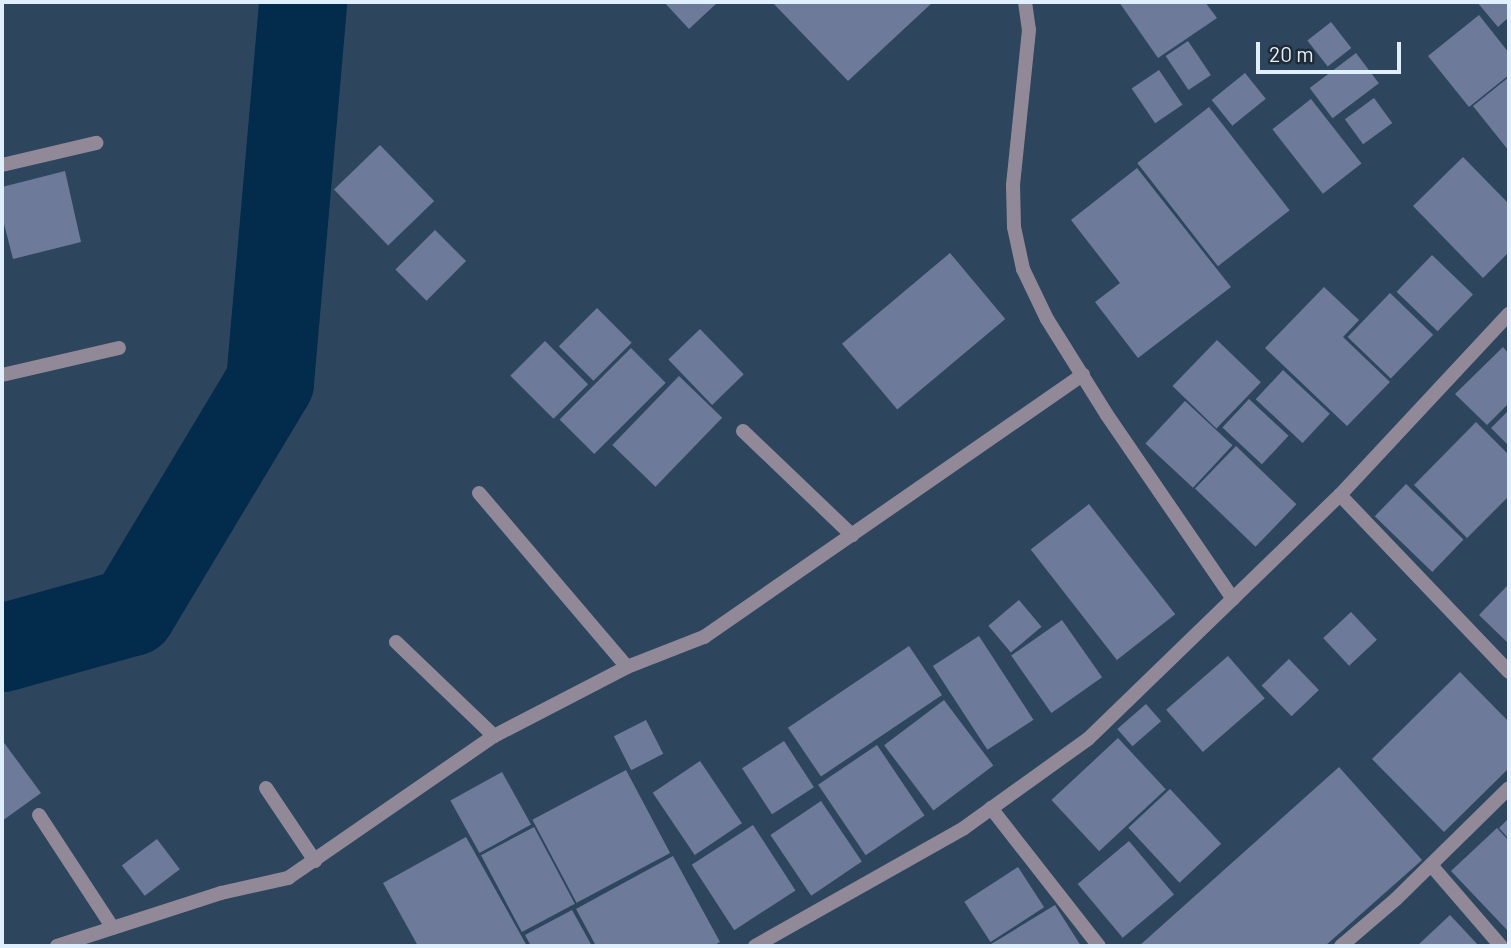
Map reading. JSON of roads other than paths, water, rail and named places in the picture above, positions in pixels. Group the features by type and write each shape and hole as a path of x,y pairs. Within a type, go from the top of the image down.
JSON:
{"street":[{"path":"1025,2 1030,30 1013,185 1014,227 1023,269 1047,319 1233,599"},
{"path":"2,165 96,143"},
{"path":"755,946 964,828 1088,739 1340,495 1509,314"},
{"path":"2,375 119,348"},
{"path":"57,946 221,893 288,878 494,736 627,667 704,637 1083,374"},
{"path":"743,431 852,535"},
{"path":"479,493 627,667"},
{"path":"1340,495 1509,672"},
{"path":"396,642 494,736"},
{"path":"266,788 315,861"},
{"path":"1341,946 1431,865 1509,788"},
{"path":"991,808 1099,946"},
{"path":"39,815 113,928"},
{"path":"1431,865 1501,946"}],"waterway":[{"path":"2,648 132,612 270,382 303,2"}]}
